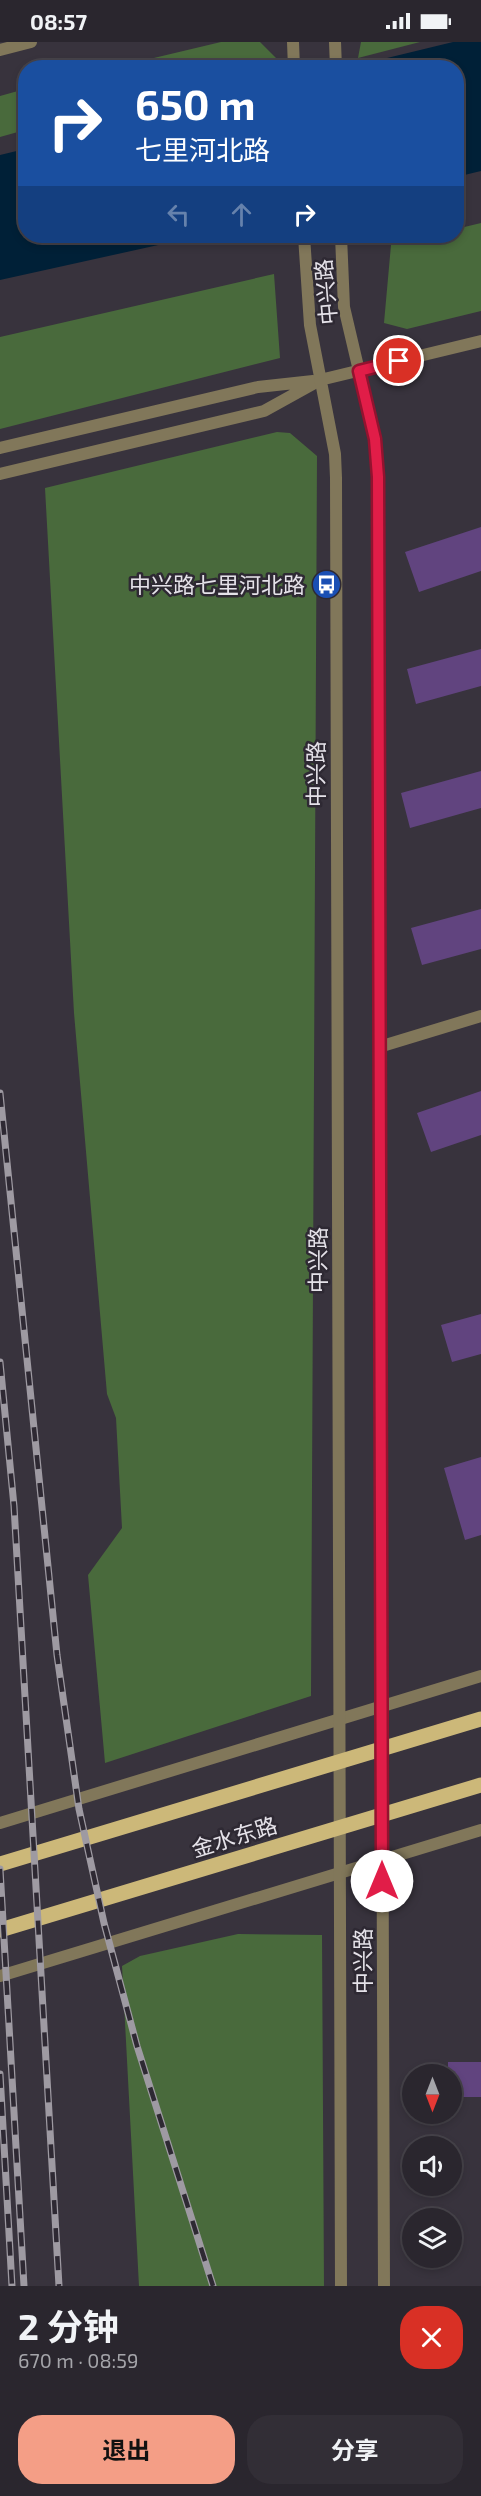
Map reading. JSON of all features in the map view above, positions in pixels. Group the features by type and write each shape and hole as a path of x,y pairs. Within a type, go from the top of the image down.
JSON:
{"main road":[{"name":"金水东路","path":"0,1864 481,1719"},
{"name":"金水东路","path":"0,1930 481,1785"}],"street":[{"path":"0,50 31,42"},
{"path":"335,42 336,60"},
{"path":"293,45 294,60"},
{"name":"中兴路","path":"304,243 310,325 335,454 336,478 341,2286"},
{"name":"中兴路","path":"341,243 344,307 375,439 378,477 384,2286"},
{"path":"0,448 258,387 320,380 481,341"},
{"path":"0,474 264,411 320,380"},
{"path":"379,1047 481,1016"},
{"path":"0,1823 481,1676"},
{"path":"0,1976 481,1830"}],"green space":[{"path":"221,42 260,42 278,60 145,60"},
{"path":"361,42 420,42 358,58"},
{"path":"18,91 18,132 0,137 0,96"},
{"path":"481,223 481,311 407,329 384,323 391,245 464,243 464,227"},
{"path":"274,274 280,358 0,429 0,337"},
{"path":"277,432 290,433 317,456 311,1696 105,1763 88,1575 122,1528 116,1418 107,1394 74,1013 45,488"},
{"path":"238,1934 322,1935 324,2286 139,2286 122,1966 140,1956"}],"water":[{"path":"453,42 481,42 481,171 464,175 464,60 379,60"},
{"path":"18,151 18,243 167,243 0,280 0,155"}],"building":[{"path":"481,527 481,571 419,592 405,552"},
{"path":"481,649 481,686 416,704 407,669"},
{"path":"481,771 481,808 410,828 401,793"},
{"path":"481,909 481,949 422,965 411,928"},
{"path":"481,1091 481,1135 431,1152 417,1113"},
{"path":"481,1314 481,1354 452,1362 441,1325"},
{"path":"481,1457 481,1535 465,1540 444,1468"},
{"path":"448,2062 481,2062 481,2097 462,2097 462,2064 448,2064"}],"railway":[{"path":"0,1093 57,1655 79,1809 104,1923 137,2046 213,2286"},
{"path":"0,1362 14,1506 59,2286"},
{"path":"0,1869 24,2286"},
{"path":"0,2074 12,2286"}],"place":[{"name":"中兴路七里河北路","path":"326,584"}],"route":[{"path":"382,1881 378,477 375,439 359,371 399,361"}]}
